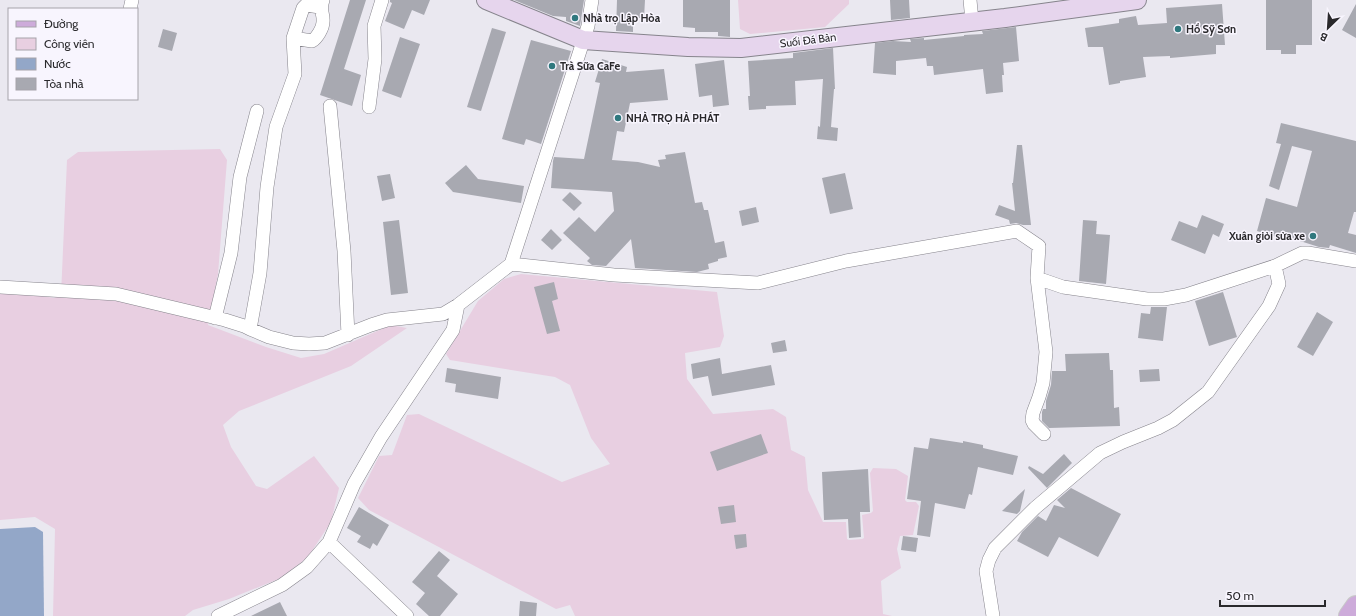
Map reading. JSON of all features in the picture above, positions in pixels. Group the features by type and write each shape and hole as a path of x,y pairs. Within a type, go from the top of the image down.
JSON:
{"main road":[{"path":"1349,616 1356,606"}],"street":[{"path":"369,107 375,59 374,26 382,0"},
{"name":"Suối Đá Bàn","path":"486,0 583,40 688,47 741,48 1005,18 1137,0"},
{"path":"0,287 57,289 116,294 244,326 269,337 293,343 324,343 387,320 443,314 458,305 511,264 588,26 592,0"},
{"path":"970,0 972,21"},
{"path":"250,329 260,273 267,187 276,127 295,74 294,38 303,8 306,4 321,4 324,22 316,39 312,41 294,38"},
{"path":"330,106 344,251 348,334"},
{"path":"215,318 231,253 240,177 257,111"},
{"path":"511,264 614,275 758,283 846,261 1016,232 1039,246 1037,278 1046,352 1043,383 1033,412 1032,420 1044,434"},
{"path":"1037,278 1063,287 1147,299 1164,299 1186,295 1275,266 1302,253 1356,261"},
{"path":"993,616 986,571 989,560 995,548 1035,508 1100,454 1173,420 1208,392 1269,306 1279,284 1275,266"},
{"path":"218,616 282,585 307,567 329,542 354,484 381,437 453,330 458,305"},
{"path":"329,542 407,616"}],"green space":[{"path":"738,0 849,0 849,4 825,27 750,34 740,29"},
{"path":"220,149 227,160 218,274 208,325 266,347 301,358 324,354 391,325 407,328 351,366 239,411 223,425 231,447 256,486 267,489 314,456 339,488 331,522 308,557 281,578 229,599 193,610 185,616 53,616 55,529 35,517 0,520 0,292 33,294 54,298 61,295 67,160 78,152"},
{"path":"521,274 717,292 724,336 720,347 685,353 687,379 713,414 773,409 786,417 791,450 805,457 808,490 823,522 846,522 847,539 864,538 862,515 873,511 870,473 873,468 896,469 908,476 905,500 907,502 916,502 919,506 913,535 900,536 897,549 901,568 881,581 883,614 892,616 575,616 570,605 556,609 369,510 358,498 379,456 392,455 407,415 419,414 562,482 610,464 591,438 570,385 555,377 450,360 446,354 478,301 504,279"}],"water":[{"path":"35,527 43,532 44,616 0,616 0,529"}],"building":[{"path":"350,0 366,0 344,69 361,75 352,106 320,95"},
{"path":"390,0 430,0 424,15 412,10 404,29 385,21 392,3"},
{"path":"514,0 584,0 580,26 566,21 566,17 553,16"},
{"path":"617,0 645,0 644,18 633,18 633,32 616,31"},
{"path":"683,0 730,0 730,37 718,36 718,32 695,32 695,28 683,27"},
{"path":"890,0 909,0 910,18 891,20"},
{"path":"1266,0 1312,0 1312,45 1296,45 1296,54 1281,54 1281,50 1266,50"},
{"path":"1222,4 1225,45 1216,45 1216,54 1170,58 1170,56 1143,57 1146,77 1120,81 1120,83 1109,85 1103,47 1088,47 1085,28 1119,23 1119,19 1136,16 1138,25 1167,23 1166,8"},
{"path":"1356,4 1356,38 1342,30"},
{"path":"1016,27 1019,61 1003,63 1003,92 986,94 983,69 934,75 933,66 927,66 926,58 896,61 896,75 873,73 875,43 893,41 911,42 910,39 924,38 924,40 983,34 982,31"},
{"path":"492,28 506,32 481,111 467,107"},
{"path":"163,29 177,33 172,51 158,47"},
{"path":"400,37 420,44 401,98 382,91"},
{"path":"531,40 571,51 541,144 526,139 524,145 502,139"},
{"path":"833,48 835,89 831,127 838,128 837,141 817,139 818,126 820,127 823,79 795,81 796,105 766,106 766,109 749,110 748,96 750,96 748,61 793,58 793,53"},
{"path":"602,59 627,67 626,72 664,69 668,100 630,103 624,132 617,131 612,160 638,162 660,167 658,160 666,159 665,155 685,152 695,203 702,202 704,210 708,210 715,243 724,241 727,257 718,259 718,261 708,264 709,269 697,272 635,268 631,239 606,266 592,265 587,261 590,258 563,233 579,217 595,232 614,211 612,192 551,188 554,157 584,159 600,83 595,82"},
{"path":"724,60 729,105 713,107 712,95 699,97 695,64"},
{"path":"1281,123 1356,141 1356,212 1354,212 1348,233 1356,235 1356,253 1330,245 1329,248 1319,247 1281,235 1280,238 1257,231 1266,198 1297,207 1312,151 1292,146 1279,190 1269,186 1281,144 1276,143"},
{"path":"1017,145 1022,145 1031,225 1016,223 1010,224 1009,220 995,215 999,205 1015,211 1012,183"},
{"path":"466,165 478,179 524,186 521,203 453,192 445,183"},
{"path":"845,173 853,209 830,214 822,178"},
{"path":"390,174 395,198 382,201 377,176"},
{"path":"570,192 582,203 574,211 562,200"},
{"path":"756,207 759,222 742,226 739,211"},
{"path":"1202,215 1224,224 1219,237 1213,234 1205,254 1171,240 1179,221 1197,228"},
{"path":"399,220 408,293 391,295 383,222"},
{"path":"1083,220 1097,221 1096,234 1110,235 1106,284 1079,281"},
{"path":"551,229 562,240 552,250 541,240"},
{"path":"554,282 558,299 552,301 560,331 547,334 534,287"},
{"path":"1223,292 1237,337 1209,346 1195,301"},
{"path":"1151,307 1167,307 1163,341 1138,338 1141,313 1150,314"},
{"path":"1317,312 1333,322 1313,356 1297,347"},
{"path":"785,340 787,351 773,353 771,343"},
{"path":"1109,353 1110,370 1113,370 1114,408 1119,407 1120,426 1049,428 1042,421 1042,412 1043,409 1046,409 1046,401 1051,385 1052,371 1066,371 1065,354"},
{"path":"720,358 722,374 771,365 775,385 712,396 708,376 693,379 691,364"},
{"path":"447,368 501,377 498,399 455,392 456,384 445,382"},
{"path":"1159,369 1160,381 1140,382 1139,370"},
{"path":"761,434 768,453 717,471 710,452"},
{"path":"930,438 963,443 963,441 983,445 983,448 1018,456 1013,475 978,467 972,495 969,494 965,509 935,503 930,537 917,535 921,501 907,499 914,447 928,449"},
{"path":"1064,454 1072,463 1047,488 1028,468 1029,466 1043,474"},
{"path":"868,469 870,512 860,512 861,537 849,538 848,519 824,520 822,472"},
{"path":"1071,488 1121,514 1098,557 1059,537 1048,557 1017,541 1022,532 1038,516 1046,521 1054,505 1065,508 1057,500"},
{"path":"1025,489 1020,511 1017,514 1002,511"},
{"path":"734,505 736,522 721,524 718,507"},
{"path":"359,507 389,525 377,546 373,543 370,549 357,542 361,536 347,528"},
{"path":"746,534 747,547 736,549 734,535"},
{"path":"903,536 918,538 916,552 901,550"},
{"path":"439,551 450,560 437,576 458,594 440,616 429,616 416,604 425,593 412,582"},
{"path":"520,601 537,603 536,616 519,616"},
{"path":"280,602 287,616 251,616"}],"place":[{"name":"Nhà trọ Lập Hòa","path":"575,18"},
{"name":"Hồ Sỹ Sơn","path":"1178,29"},
{"name":"Trà Sữa CaFe","path":"552,66"},
{"name":"NHÀ TRỌ HÀ PHÁT","path":"618,118"},
{"name":"Xuân giỏi sửa xe","path":"1313,236"}]}
